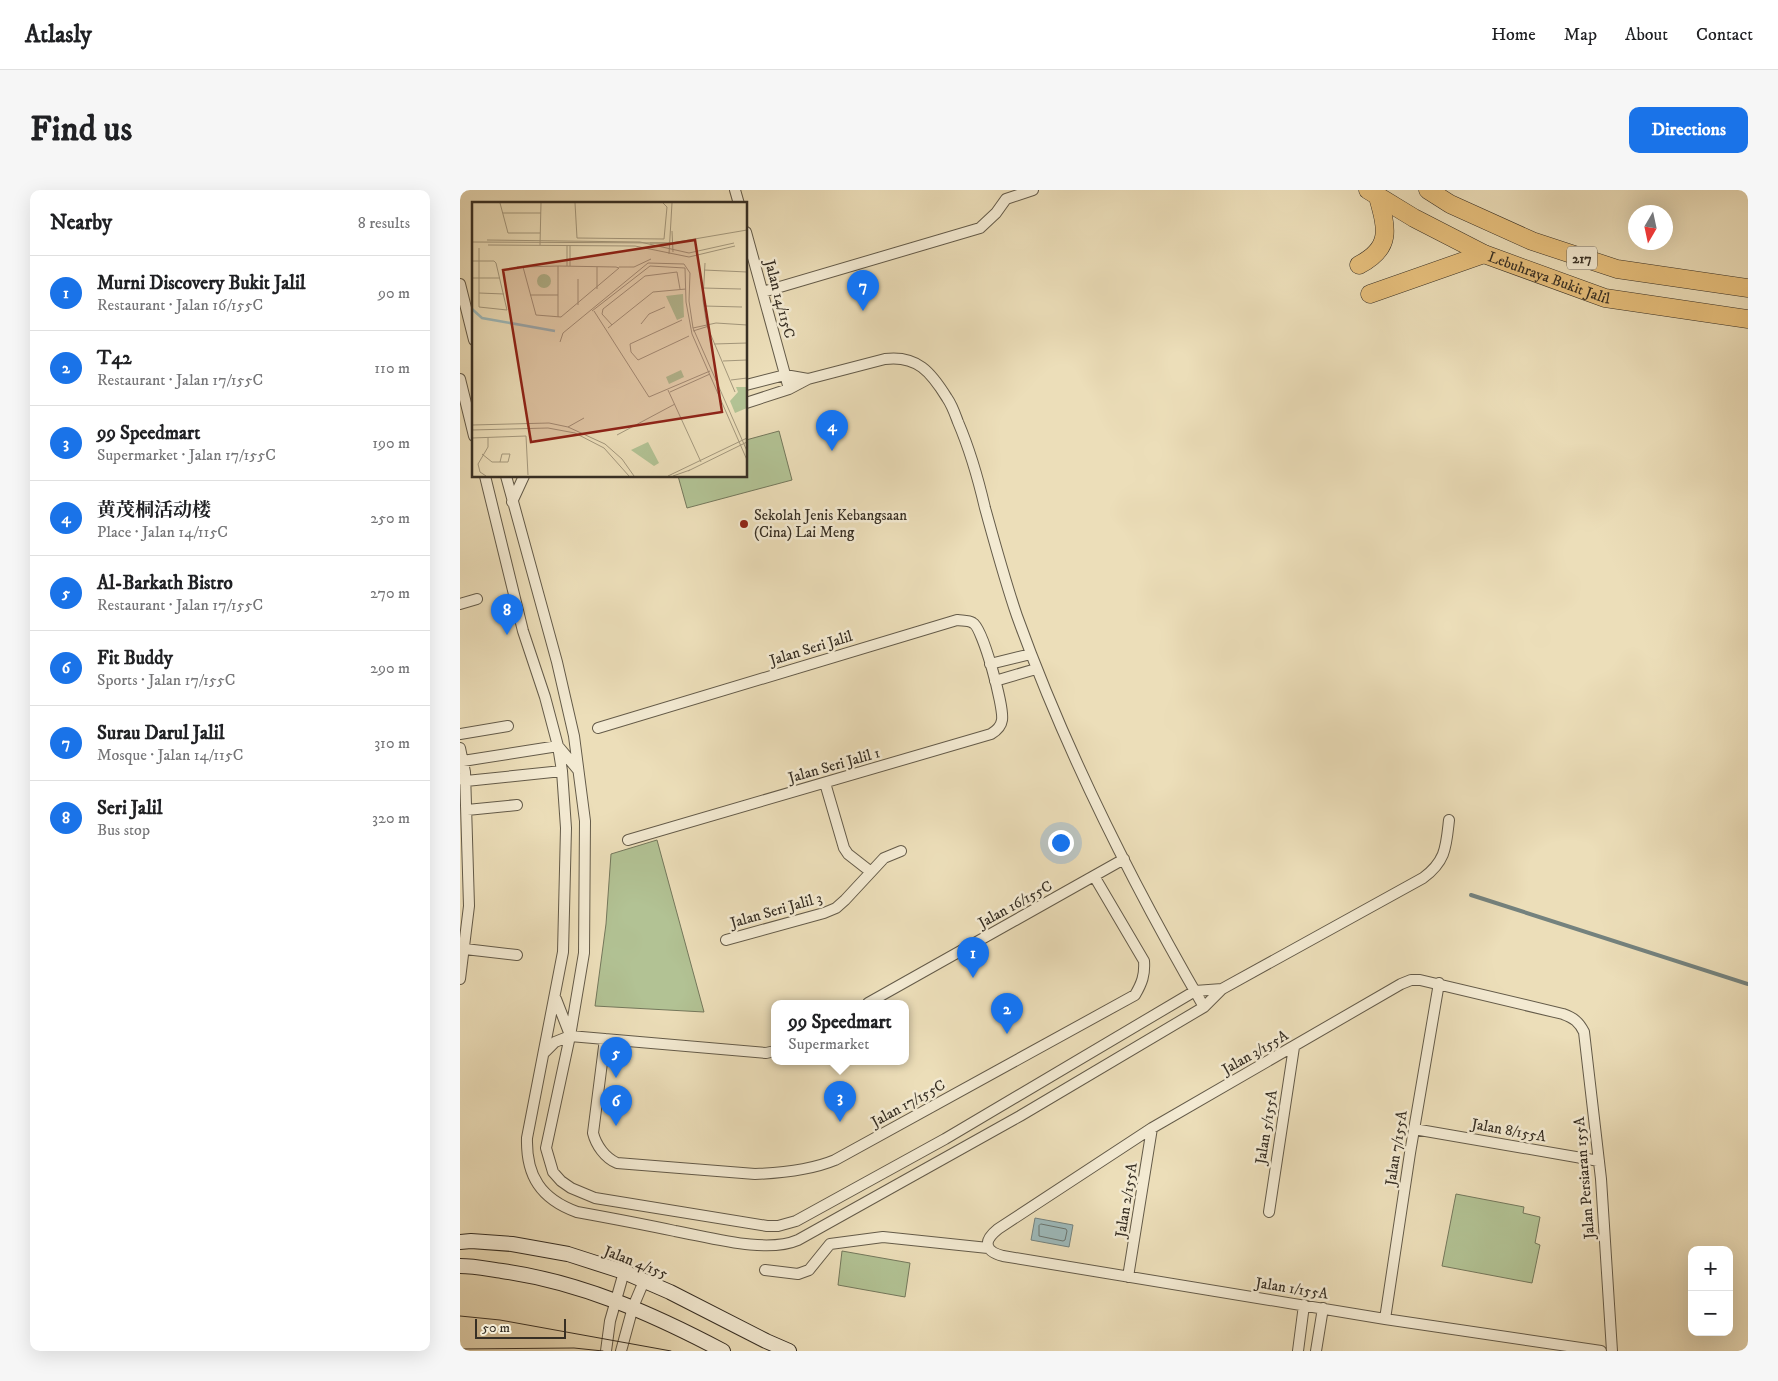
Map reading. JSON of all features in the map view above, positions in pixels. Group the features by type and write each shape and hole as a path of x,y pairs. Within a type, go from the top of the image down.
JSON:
{"highway":[{"name":"Lebuhraya Bukit Jalil","path":"1428,190 1450,204 1532,241 1617,269 1748,288"},
{"name":"Lebuhraya Bukit Jalil","path":"1373,194 1484,254 1605,298 1748,319"},
{"path":"1359,265 1372,258 1380,250 1385,235 1384,217 1373,194"},
{"path":"1370,294 1484,254"}],"street":[{"path":"763,292 980,228 996,213 1006,199 1033,190"},
{"name":"Jalan 14/115C","path":"748,239 788,389"},
{"path":"460,284 472,332"},
{"path":"748,402 788,389 808,379 885,359 898,358 909,360 920,366 934,378 948,400 969,447 1016,612 1036,669 1088,786 1124,860 1204,1007"},
{"path":"748,384 785,375 808,379"},
{"path":"460,379 472,428"},
{"path":"485,478 523,631 558,746 562,771 566,828 563,952 545,1053 527,1138 527,1148 531,1173 546,1194 554,1201 577,1212 728,1241 763,1246 789,1244 820,1229 1020,1116 1204,1007 1222,989 1423,878 1433,871 1445,851 1449,820"},
{"path":"506,478 558,662 574,736 585,821 584,953 570,1036 546,1148 554,1172 561,1181 571,1188 595,1198 767,1226 778,1226 796,1221 945,1139 1195,991 1222,989"},
{"path":"512,502 523,478"},
{"path":"460,604 477,599"},
{"name":"Jalan Seri Jalil","path":"598,728 957,620 972,622 976,626 995,681"},
{"path":"990,664 1031,654"},
{"path":"995,681 1036,669"},
{"name":"Jalan Seri Jalil 1","path":"628,840 990,734 998,729 1002,720 995,681"},
{"path":"460,734 508,726"},
{"path":"562,771 574,736"},
{"path":"558,746 579,770"},
{"path":"461,762 558,746"},
{"path":"460,748 467,810 464,905 465,949 460,979"},
{"path":"463,780 562,771"},
{"path":"825,783 844,848 848,854 871,872"},
{"path":"467,810 517,805"},
{"name":"Jalan Seri Jalil 3","path":"726,940 836,908 884,858 901,851"},
{"name":"Jalan 16/155C","path":"873,1000 1124,860"},
{"name":"Jalan 17/155C","path":"605,1040 593,1133 595,1141 610,1160 617,1163 755,1174 768,1174 824,1165 1135,995 1145,974 1144,961 1094,876"},
{"path":"465,949 517,955"},
{"name":"Jalan 3/155A","path":"988,1245 992,1234 998,1229 1152,1128 1411,980 1438,983 1563,1014"},
{"name":"Jalan 7/155A","path":"1385,1319 1438,983"},
{"path":"556,996 570,1036"},
{"name":"Jalan Persiaran 155A","path":"1563,1014 1574,1018 1584,1032 1599,1161 1612,1351"},
{"path":"545,1053 555,1042 570,1036 766,1053 771,1052"},
{"name":"Jalan 5/155A","path":"1269,1212 1294,1047"},
{"name":"Jalan 2/155A","path":"1128,1277 1152,1128"},
{"name":"Jalan 8/155A","path":"1414,1129 1599,1161"},
{"name":"Jalan 1/155A","path":"765,1270 798,1274 809,1270 830,1244 883,1237 988,1245 994,1254 1003,1256 1385,1319 1600,1351"},
{"name":"Jalan 4/155","path":"460,1242 512,1244 568,1254 624,1272 698,1306 766,1342 789,1351"},
{"path":"460,1266 548,1280 615,1300 723,1351"},
{"path":"606,1351 615,1300 624,1272"},
{"path":"621,1351 633,1307 644,1281"},
{"path":"1298,1351 1304,1305"},
{"path":"1316,1351 1323,1308"}],"green space":[{"path":"779,431 792,480 687,508 679,478 748,478 748,439"},
{"path":"657,840 704,1012 595,1006 606,924 611,854"},
{"path":"1456,1194 1524,1207 1523,1213 1540,1217 1535,1243 1540,1245 1532,1283 1442,1266"},
{"path":"842,1251 910,1263 905,1297 838,1285"}],"water":[{"path":"1035,1218 1073,1225 1069,1247 1031,1240"}],"waterway":[{"path":"1471,895 1748,984"}],"tram line":[{"path":"460,1316 500,1320 671,1351"},
{"path":"460,1349 574,1348 603,1351"}],"place":[{"name":"Surau Darul Jalil","path":"863,311"},
{"name":"黄茂桐活动楼","path":"832,451"},
{"name":"Sekolah Jenis Kebangsaan (Cina) Lai Meng","path":"744,524"},
{"name":"Seri Jalil","path":"507,635"},
{"name":"Murni Discovery Bukit Jalil","path":"973,978"},
{"name":"T42","path":"1007,1034"},
{"name":"Al-Barkath Bistro","path":"616,1078"},
{"name":"99 Speedmart","path":"840,1122"},
{"name":"Fit Buddy","path":"616,1126"}]}
